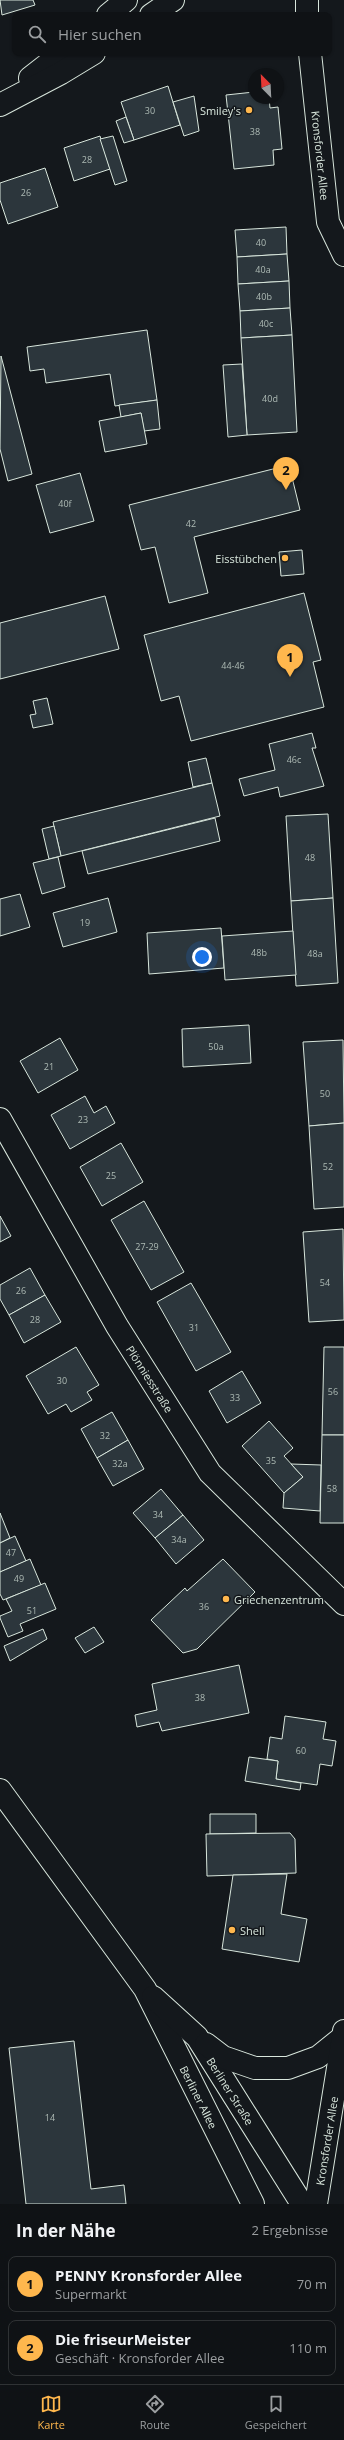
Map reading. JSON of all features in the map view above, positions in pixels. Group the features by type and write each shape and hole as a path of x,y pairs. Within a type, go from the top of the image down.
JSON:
{"main road":[{"path":"112,12 126,0"},
{"path":"155,12 173,0"},
{"path":"307,0 308,12"},
{"path":"0,102 58,56"},
{"path":"0,105 61,73 89,56"},
{"name":"Kronsforder Allee","path":"310,56 328,222 344,255"},
{"name":"Plönniesstraße","path":"0,1119 117,1326 210,1473 344,1604"},
{"path":"0,1790 145,1989"},
{"name":"Berliner Straße","path":"145,1989 197,2037 302,2204"},
{"name":"Berliner Allee","path":"145,1989 254,2204"},
{"path":"197,2037 223,2057 254,2068 288,2068 318,2057 344,2034"},
{"name":"Kronsforder Allee","path":"316,2204 344,2034"}],"building":[{"path":"0,0 33,0 35,5 2,15"},
{"path":"168,86 180,125 134,140 121,102"},
{"path":"248,93 248,104 270,104 270,108 278,107 282,149 273,150 274,165 234,169 226,95"},
{"path":"194,96 199,131 184,136 173,102"},
{"path":"126,117 134,140 124,143 116,121"},
{"path":"100,136 110,169 74,181 64,148"},
{"path":"113,136 127,181 115,185 100,139"},
{"path":"45,168 58,207 8,224 0,200 0,183"},
{"path":"286,227 287,254 237,257 235,230"},
{"path":"287,254 289,281 238,284 237,257"},
{"path":"289,281 290,308 240,311 238,284"},
{"path":"290,308 292,335 241,338 240,311"},
{"path":"147,330 157,400 115,406 110,374 46,383 44,369 30,371 27,347"},
{"path":"292,335 297,432 247,435 241,338"},
{"path":"1,356 32,474 8,481 0,449"},
{"path":"242,364 247,435 228,437 223,365"},
{"path":"157,400 160,429 144,431 141,413 121,417 119,405"},
{"path":"141,413 147,444 105,452 99,421"},
{"path":"289,465 300,510 194,537 208,593 169,603 155,547 141,550 129,505"},
{"path":"80,473 94,521 50,533 36,485"},
{"path":"302,550 304,574 281,576 279,552"},
{"path":"304,593 321,660 313,662 324,707 191,741 179,696 161,701 144,635"},
{"path":"105,596 119,649 0,679 0,623"},
{"path":"47,698 53,724 33,728 30,715 36,714 33,701"},
{"path":"312,733 316,748 312,748 324,786 280,797 278,787 244,796 239,779 275,770 269,744"},
{"path":"206,758 212,783 193,787 188,762"},
{"path":"212,783 220,816 61,856 53,822"},
{"path":"328,814 333,898 291,901 286,816"},
{"path":"215,818 220,841 88,874 82,851"},
{"path":"54,826 61,856 49,859 42,829"},
{"path":"58,857 65,887 42,894 33,863"},
{"path":"20,894 30,927 0,936 0,899"},
{"path":"108,898 117,932 63,947 53,913"},
{"path":"333,898 338,983 296,986 291,901"},
{"path":"221,928 224,968 149,974 147,933"},
{"path":"293,931 296,975 225,980 222,936"},
{"path":"249,1025 251,1063 183,1067 182,1029"},
{"path":"60,1038 78,1070 38,1093 20,1061"},
{"path":"343,1040 344,1123 309,1126 303,1042"},
{"path":"85,1096 94,1113 106,1106 115,1123 70,1149 51,1115"},
{"path":"344,1123 344,1207 314,1209 309,1126"},
{"path":"121,1143 143,1182 102,1206 80,1167"},
{"path":"144,1201 184,1272 151,1290 111,1220"},
{"path":"0,1216 11,1236 0,1242"},
{"path":"343,1229 344,1320 309,1322 303,1232"},
{"path":"30,1268 45,1295 9,1315 0,1299 0,1285"},
{"path":"191,1283 231,1352 196,1371 157,1302"},
{"path":"45,1295 61,1322 24,1343 9,1315"},
{"path":"76,1347 99,1385 87,1392 92,1400 71,1412 66,1404 48,1414 26,1376"},
{"path":"324,1347 344,1347 344,1435 322,1435"},
{"path":"242,1371 261,1403 227,1423 209,1391"},
{"path":"112,1412 128,1440 97,1458 81,1429"},
{"path":"269,1421 293,1448 284,1456 303,1477 284,1493 242,1446"},
{"path":"322,1435 344,1435 344,1523 320,1523"},
{"path":"128,1440 144,1469 113,1486 97,1458"},
{"path":"291,1464 321,1465 320,1511 283,1508 284,1493 303,1477"},
{"path":"161,1489 183,1515 155,1538 133,1513"},
{"path":"0,1513 10,1538 0,1543"},
{"path":"183,1515 204,1540 176,1564 155,1538"},
{"path":"15,1536 26,1561 0,1572 0,1543"},
{"path":"30,1559 41,1585 3,1600 0,1594 0,1572"},
{"path":"223,1559 255,1592 197,1649 183,1653 151,1620 185,1588 187,1591"},
{"path":"45,1583 56,1609 20,1624 23,1631 8,1637 0,1618 0,1616 12,1611 6,1599"},
{"path":"94,1627 104,1642 85,1653 75,1638"},
{"path":"43,1629 47,1639 10,1661 4,1646"},
{"path":"239,1665 249,1713 162,1731 159,1722 137,1727 135,1715 157,1710 152,1684"},
{"path":"285,1716 326,1722 323,1739 336,1741 332,1766 320,1764 317,1785 276,1779 278,1761 267,1759 270,1737 282,1739"},
{"path":"249,1757 278,1761 276,1779 301,1783 300,1790 245,1781"},
{"path":"210,1814 256,1814 256,1833 210,1834"},
{"path":"290,1833 295,1839 296,1873 207,1876 206,1834"},
{"path":"287,1874 281,1914 307,1919 299,1962 222,1949 233,1875"},
{"path":"74,2041 91,2189 124,2185 126,2204 26,2204 9,2048"}],"place":[{"name":"Smiley's","path":"249,110"},
{"name":"Die friseurMeister","path":"286,490"},
{"name":"Eisstübchen","path":"285,558"},
{"name":"PENNY Kronsforder Allee","path":"290,677"},
{"name":"Griechenzentrum","path":"226,1599"},
{"name":"Shell","path":"232,1930"}]}
